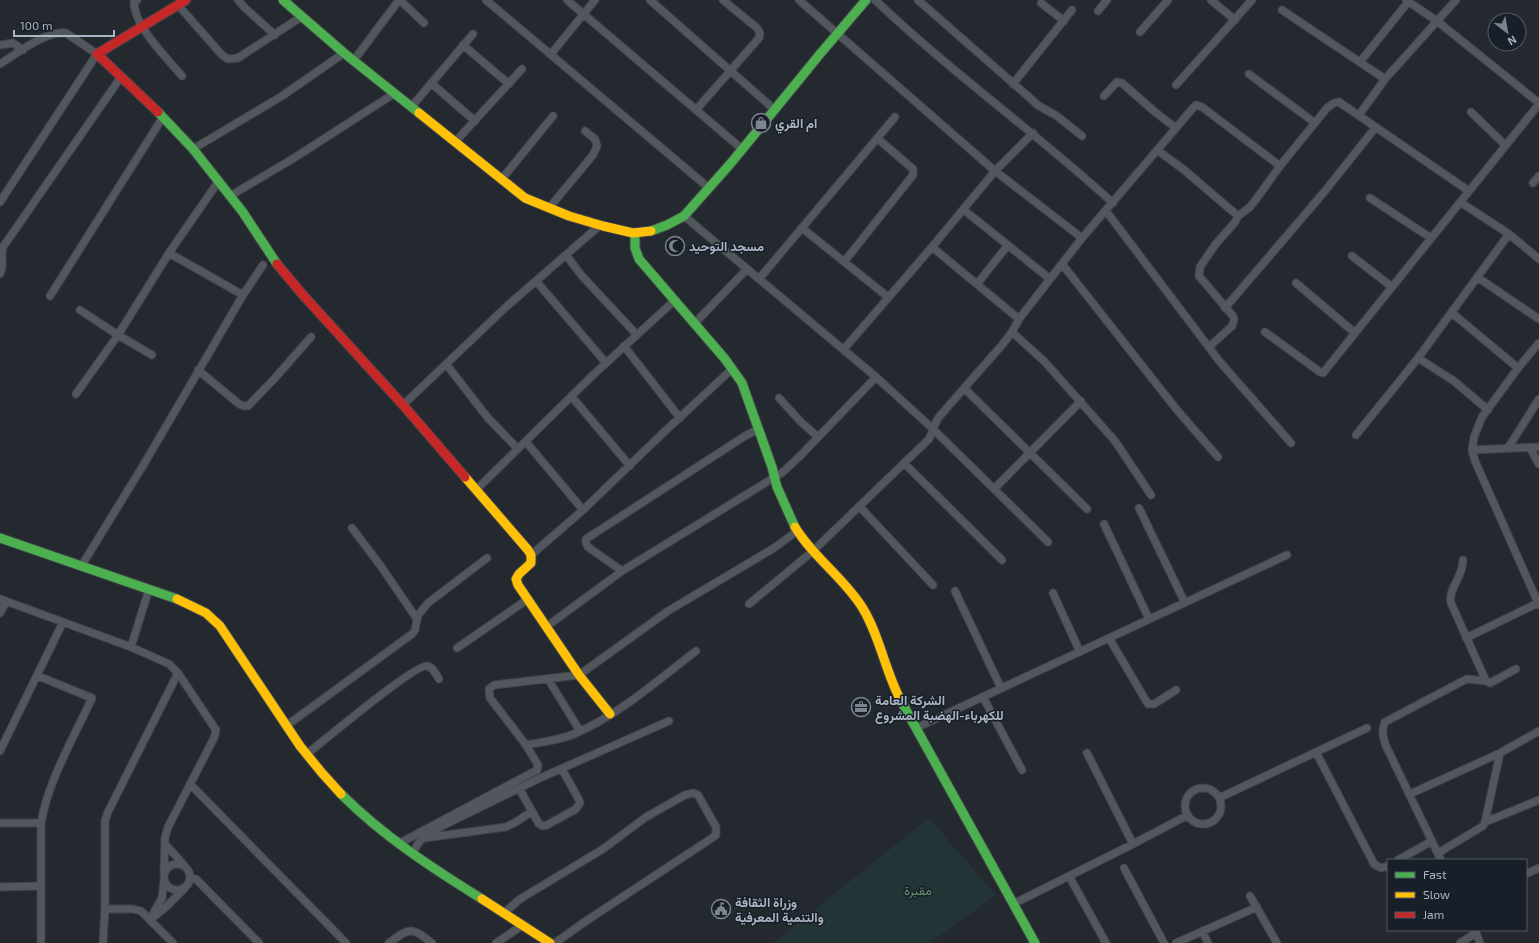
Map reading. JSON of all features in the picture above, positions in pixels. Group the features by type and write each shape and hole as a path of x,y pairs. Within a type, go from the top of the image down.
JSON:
{"street":[{"path":"137,0 134,2 134,8 142,27 182,76"},
{"path":"238,0 275,35"},
{"path":"283,0 344,53 525,198 600,226 635,233 654,230 668,225 684,216 775,110 837,33 866,0"},
{"path":"354,60 399,0 424,23"},
{"path":"486,0 709,188"},
{"path":"567,0 742,149"},
{"path":"550,54 595,0"},
{"path":"650,0 775,110"},
{"path":"696,110 759,38 760,33 723,0"},
{"path":"798,0 996,171 1082,238"},
{"path":"875,0 927,48 1033,133 1113,203"},
{"path":"918,0 1038,106 1057,116 1082,136"},
{"path":"1098,11 1107,0"},
{"path":"1140,32 1168,0"},
{"path":"1210,0 1234,20"},
{"path":"1176,85 1252,0"},
{"path":"1359,115 1385,79 1456,0"},
{"path":"1265,332 1323,373 1539,103 1437,22 1407,1 1360,62"},
{"path":"0,202 97,54 182,2 222,55 228,59 238,58 301,17"},
{"path":"1041,3 1064,21"},
{"path":"1013,84 1072,10"},
{"path":"1282,10 1385,79"},
{"path":"0,64 50,35 62,32 66,33 97,54 194,149 262,239 290,280 403,405 531,555 531,563 516,578 528,600 579,675 610,714"},
{"path":"412,106 462,45 473,34"},
{"path":"0,45 13,43 23,50"},
{"path":"462,45 509,84"},
{"path":"194,149 282,96 344,53"},
{"path":"455,142 522,69"},
{"path":"1249,74 1315,123"},
{"path":"0,274 3,268 1,252 3,247 121,77"},
{"path":"1104,96 1117,82 1122,83 1176,128"},
{"path":"431,83 475,121"},
{"path":"230,196 294,158 395,93"},
{"path":"1209,347 1232,326 1234,320 1233,316 1199,276 1200,267 1238,216 1249,208 1280,166 1327,108 1334,102 1339,102 1359,115 1375,128 1469,191"},
{"path":"749,604 812,551 929,439 932,428 938,418 1012,332 1019,319 1082,238 1196,105 1202,106 1280,166"},
{"path":"1471,112 1505,145"},
{"path":"501,180 553,116"},
{"path":"759,279 895,117"},
{"path":"50,296 159,122 163,118"},
{"path":"1225,308 1325,191 1375,128"},
{"path":"549,208 593,155 597,146 595,139 585,131"},
{"path":"844,349 996,171 1033,133"},
{"path":"844,262 913,175 913,169 877,138"},
{"path":"1157,150 1183,169 1238,216"},
{"path":"1533,183 1539,176"},
{"path":"76,394 118,335 169,253 218,182"},
{"path":"1370,198 1431,238"},
{"path":"1460,202 1508,234 1539,259"},
{"path":"964,210 1050,279"},
{"path":"1106,211 1209,347 1241,387 1291,443"},
{"path":"684,216 876,377 995,488 1048,542"},
{"path":"403,405 506,307 600,226"},
{"path":"802,228 888,297"},
{"path":"635,233 635,248 639,259 744,385 774,477 788,514 797,531 812,551 852,593 865,613 873,629 892,684 1035,943"},
{"path":"1356,435 1418,358 1508,234"},
{"path":"977,284 1008,245"},
{"path":"932,247 1019,319"},
{"path":"169,253 243,295"},
{"path":"566,255 582,276 637,335"},
{"path":"1352,256 1392,287"},
{"path":"1062,264 1177,410 1218,457"},
{"path":"82,565 144,464 243,295 264,266"},
{"path":"694,324 747,269"},
{"path":"1477,277 1539,319"},
{"path":"536,281 606,363"},
{"path":"1296,283 1355,333"},
{"path":"476,490 606,363 674,300"},
{"path":"80,310 152,355"},
{"path":"1452,313 1518,368"},
{"path":"1012,332 1045,362 1115,440 1151,495"},
{"path":"198,370 239,404 248,406 312,337"},
{"path":"624,346 680,418"},
{"path":"1466,638 1538,604 1475,461 1472,450 1474,437 1482,417 1518,368 1538,346"},
{"path":"1418,358 1454,381 1488,410"},
{"path":"446,364 488,418 518,449"},
{"path":"531,555 583,510 732,369"},
{"path":"546,627 622,571 787,469 876,377"},
{"path":"738,379 739,387 767,466 774,477"},
{"path":"964,388 1087,509"},
{"path":"572,397 630,466"},
{"path":"779,398 801,422 818,437"},
{"path":"1508,448 1539,399"},
{"path":"995,488 1081,401"},
{"path":"622,571 588,547 586,539 755,431"},
{"path":"526,442 583,510"},
{"path":"1472,450 1539,447"},
{"path":"1530,448 1539,464"},
{"path":"904,463 1002,560"},
{"path":"859,506 933,585"},
{"path":"1139,508 1185,603"},
{"path":"1104,524 1149,619"},
{"path":"352,528 380,565 417,619"},
{"path":"398,844 537,770 538,765 526,746 490,698 489,689 494,685 579,675 668,611 774,548 797,531"},
{"path":"0,538 178,598 199,609 216,621 286,726 333,787 398,844 439,873 523,924 550,943"},
{"path":"916,728 1287,555"},
{"path":"286,726 412,634 415,630 417,619 428,603 487,558"},
{"path":"1463,560 1463,567 1460,577 1451,593 1450,598 1466,638 1486,681"},
{"path":"131,647 149,589"},
{"path":"955,591 1001,688"},
{"path":"1053,593 1080,652"},
{"path":"0,614 3,600 131,647 169,664 178,673 216,730 214,738 168,827 165,844 164,881 161,901 150,920"},
{"path":"458,648 528,600"},
{"path":"0,750 38,676 63,622"},
{"path":"1109,638 1148,704 1154,704 1176,690"},
{"path":"526,746 564,737 580,731 610,714 696,651"},
{"path":"307,754 380,696 415,671 425,666 429,666 439,679"},
{"path":"1441,859 1382,734 1385,722 1467,679 1486,681 1490,683 1516,669"},
{"path":"103,943 105,909 104,830 108,812 178,673"},
{"path":"38,676 92,698 54,778 41,823 41,943"},
{"path":"548,679 580,731"},
{"path":"983,697 1022,770"},
{"path":"412,854 423,838 444,825 519,788 669,721"},
{"path":"1219,798 1367,728"},
{"path":"1410,794 1500,754 1539,731"},
{"path":"1316,752 1374,864 1381,868 1387,866"},
{"path":"1087,753 1133,844"},
{"path":"1438,853 1479,830 1485,822 1500,754"},
{"path":"519,788 539,824 543,826 547,825 576,809 580,803 562,769"},
{"path":"190,784 346,943"},
{"path":"1200,788 1211,790 1219,798 1221,808 1219,814 1212,822 1201,824 1191,819 1188,815 1185,804 1190,794 1195,790 1200,788"},
{"path":"504,913 520,899 603,849 646,817 685,795 693,793 698,795 716,827 716,834 555,943"},
{"path":"1485,822 1539,800"},
{"path":"423,838 506,827 531,812"},
{"path":"1013,904 1188,815"},
{"path":"0,823 41,823"},
{"path":"1400,859 1432,841"},
{"path":"150,920 167,906 189,882 190,878 186,867 165,844"},
{"path":"164,872 174,864 186,867"},
{"path":"1124,868 1164,943"},
{"path":"1527,874 1539,868"},
{"path":"1069,876 1106,943"},
{"path":"190,878 196,880 259,943"},
{"path":"164,881 172,889 180,890 184,888"},
{"path":"0,887 40,886"},
{"path":"1250,896 1277,943"},
{"path":"1176,943 1257,907"},
{"path":"105,909 138,910 173,943"},
{"path":"496,943 523,924"},
{"path":"389,943 403,933 411,930 418,932 432,943"},
{"path":"1202,931 1208,943"},
{"path":"1460,943 1476,932 1480,943"}],"green space":[{"name":"مقبرة","path":"929,818 996,895 930,943 773,943"}],"traffic: fast":[{"path":"283,0 344,53 419,113"},
{"path":"651,231 684,216 731,163 866,0"},
{"path":"158,112 193,149 242,211 277,264"},
{"path":"635,233 635,248 639,259 725,359 742,383 772,467 777,487 795,527"},
{"path":"0,538 177,599"},
{"path":"901,701 1035,943"},
{"path":"341,794 374,824 408,851 482,899"}],"traffic: slow":[{"path":"419,113 525,198 569,216 603,226 633,233 651,231"},
{"path":"465,477 528,550 531,555 531,563 519,574 516,579 518,585 579,675 610,714"},
{"path":"795,527 810,548 846,586 862,607 878,642 895,690 901,701"},
{"path":"177,599 206,613 220,626 300,746 341,794"},
{"path":"482,899 550,943"}],"traffic: jam":[{"path":"158,112 97,54 186,0"},
{"path":"277,264 465,477"}],"place":[{"name":"ام القري","path":"761,123"},
{"name":"مسجد التوحيد","path":"675,246"},
{"name":"الشركة العامة للكهرباء-الهضبة المشروع","path":"861,707"},
{"name":"وزراة الثقافة والتنمية المعرفية","path":"721,909"}]}
